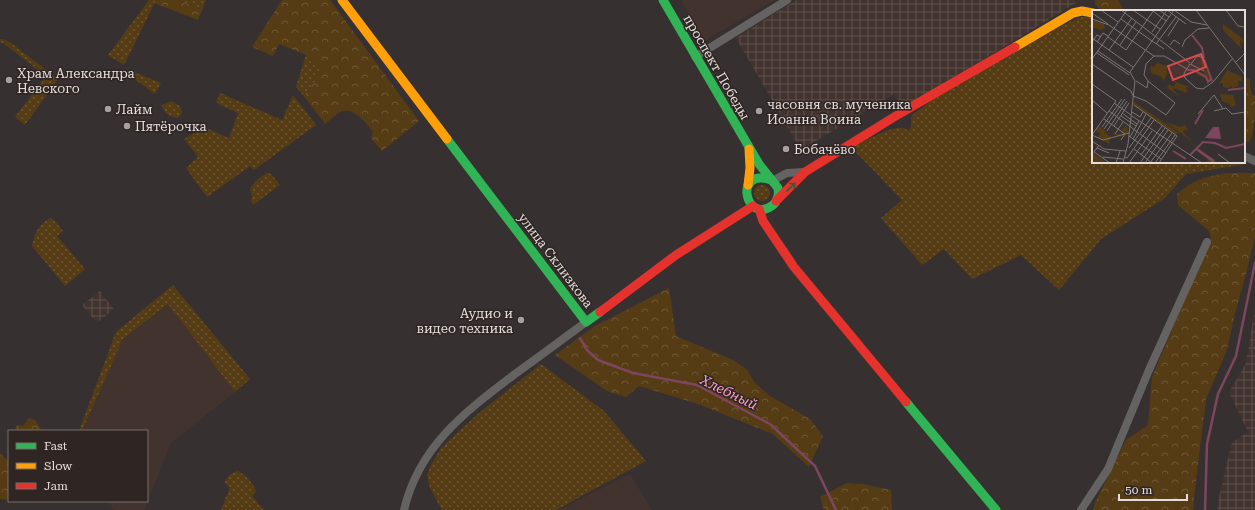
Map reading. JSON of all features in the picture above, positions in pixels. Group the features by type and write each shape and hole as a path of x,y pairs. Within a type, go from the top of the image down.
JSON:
{"street":[{"name":"улица Склизкова","path":"342,0 586,322 477,403 452,425 434,447 418,472 410,487 404,510"},
{"name":"проспект Победы","path":"662,0 749,148 776,186 778,191 776,201"},
{"path":"695,57 787,0"},
{"path":"586,322 676,256 727,223 756,208 770,207 805,172 899,114 1074,13 1082,11 1092,13"},
{"name":"проспект Победы","path":"749,148 750,168 747,198 756,208 794,267 996,510"},
{"path":"1245,157 1255,162"},
{"path":"727,223 737,209 747,187 754,180 766,177 772,180 787,173 805,172"},
{"path":"1081,510 1108,469 1149,370 1207,242"}],"shaded area":[{"path":"681,0 775,0 704,41"},
{"path":"796,0 1074,0 1076,3 903,108 894,94 801,150 736,38"},
{"path":"100,291 114,309 97,323 82,305"},
{"path":"169,304 235,392 171,443 148,500 148,430 82,430 123,339"},
{"path":"1255,308 1255,510 1217,510 1232,442 1248,432 1229,392 1246,363"},
{"path":"630,474 652,510 559,510"},
{"path":"109,502 147,502 144,510 114,510"}],"green space":[{"path":"149,0 156,0 124,65 108,55"},
{"path":"156,0 178,0 202,10 198,20 154,3"},
{"path":"178,0 206,0 202,10"},
{"path":"282,0 330,0 419,121 382,151 371,138 373,131 354,113 345,110 334,116 325,124 304,96 323,71 306,55 279,44 273,56 252,47"},
{"path":"1095,0 1118,0 1123,10 1101,10 1095,4"},
{"path":"1081,17 1092,18 1092,163 1246,164 1186,174 1165,198 1101,239 1059,290 1021,255 972,279 944,249 922,265 881,218 902,200 852,148 891,129 903,128 909,131 911,126 911,116 936,97 1059,27"},
{"path":"0,39 11,43 58,79 25,125 15,117 46,76 0,42"},
{"path":"306,55 323,71 304,96 296,87"},
{"path":"129,70 161,83 155,94 130,76"},
{"path":"1245,77 1250,80 1252,95 1255,96 1254,128 1249,142 1245,141"},
{"path":"220,93 282,120 293,95 316,125 254,170 250,166 207,197 186,168 198,157 184,139 204,127 229,138 238,113 216,103"},
{"path":"171,101 180,106 182,113 178,118 167,114 164,111 162,105"},
{"path":"267,173 271,174 280,185 253,205 250,190 257,180"},
{"path":"1227,173 1255,173 1255,236 1227,350 1206,399 1193,510 1093,510 1126,440 1148,425 1152,377 1211,238 1209,231 1178,205 1177,194 1200,179"},
{"path":"762,185 769,190 770,193 765,200 762,201 755,196 754,193 759,186"},
{"path":"51,218 63,231 57,236 85,269 65,286 32,246 34,237 40,226"},
{"path":"173,285 250,379 235,392 168,304 123,339 82,430 79,430 116,332"},
{"path":"669,288 676,336 733,360 747,370 755,383 770,396 810,419 823,436 809,467 773,434 698,404 639,386 626,397 607,391 555,355 595,326"},
{"path":"541,364 604,411 646,461 556,510 442,510 430,488 427,475 441,448 480,412"},
{"path":"29,418 35,420 41,430 15,430 17,425 23,426"},
{"path":"0,453 8,461 8,500 0,499"},
{"path":"238,471 253,485 256,491 252,496 264,510 221,510 230,487 225,483 230,475"},
{"path":"847,483 863,484 891,490 892,510 824,510 820,497"}],"waterway":[{"path":"1205,510 1207,444 1218,394 1236,356 1255,263"},
{"name":"Хлебный","path":"580,338 587,350 598,360 633,373 697,385 770,424 815,466 836,510"}],"traffic: fast":[{"path":"663,0 759,164 778,188 778,197 773,205 764,209 756,208 750,203 747,196 747,188 751,181 759,178 771,180"},
{"path":"447,139 586,322 600,312"},
{"path":"906,402 996,510"}],"traffic: slow":[{"path":"342,0 447,139"},
{"path":"1015,47 1073,13 1082,11 1092,13"},
{"path":"748,185 750,168 749,149"}],"traffic: jam":[{"path":"776,201 805,172 899,114 1015,47"},
{"path":"600,312 676,255 753,206"},
{"path":"759,209 763,221 794,267 906,402"}],"place":[{"name":"Храм Александра Невского","path":"9,80"},
{"name":"Лайм","path":"108,109"},
{"name":"часовня св. мученика Иоанна Воина","path":"759,111"},
{"name":"Пятёрочка","path":"127,126"},
{"name":"Бобачёво","path":"786,149"},
{"name":"Аудио и видео техника","path":"521,320"}]}
